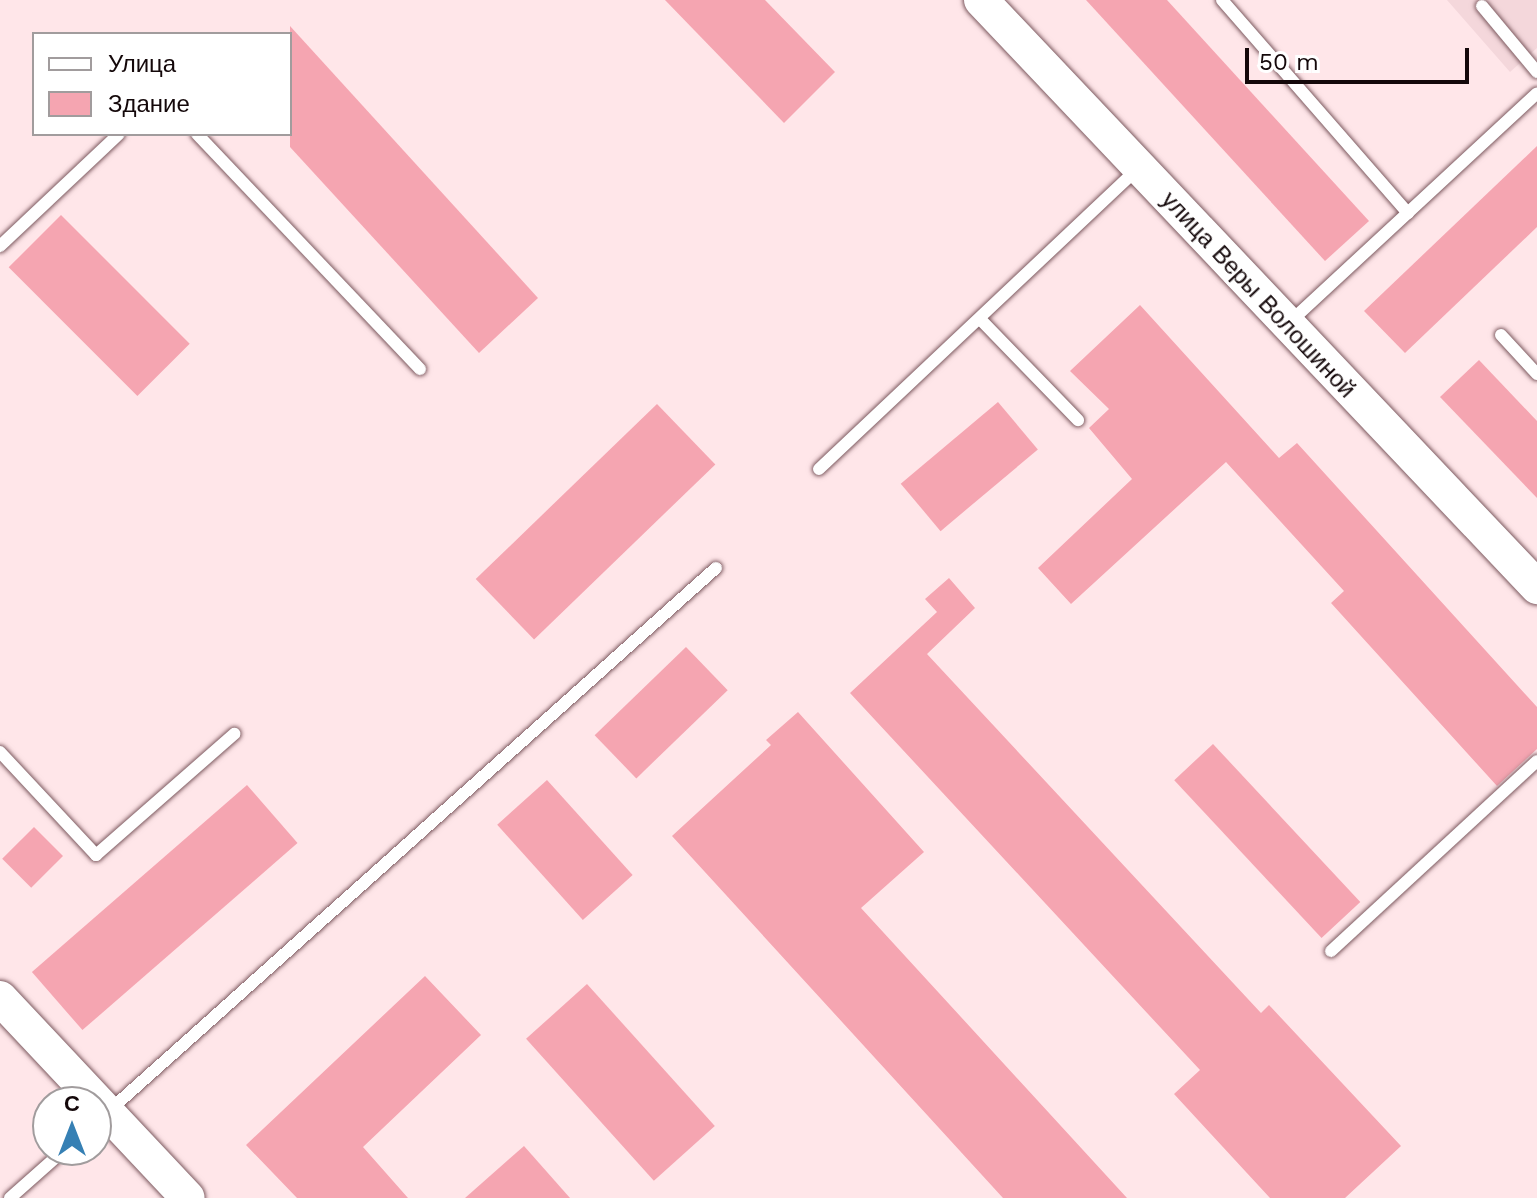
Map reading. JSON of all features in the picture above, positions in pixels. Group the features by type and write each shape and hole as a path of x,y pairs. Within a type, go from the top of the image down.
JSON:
{"street":[{"name":"улица Веры Волошиной","path":"981,0 1285,326 1537,587"},
{"path":"0,998 75,1086"},
{"path":"112,1126 188,1198"}],"lane":[{"path":"1222,0 1408,213"},
{"path":"1482,6 1537,72"},
{"path":"1285,326 1537,93"},
{"path":"0,246 117,136"},
{"path":"199,136 420,369"},
{"path":"819,469 1138,168"},
{"path":"980,319 1078,420"},
{"path":"1501,335 1537,374"},
{"path":"112,1108 716,568"},
{"path":"0,752 96,855 234,734"},
{"path":"1331,951 1537,761"},
{"path":"10,1198 46,1166"}],"shaded area":[{"path":"1447,0 1537,0 1537,48 1510,72"}],"building":[{"path":"665,0 765,0 835,72 784,123"},
{"path":"1086,0 1167,0 1369,221 1325,261"},
{"path":"290,26 538,298 479,353 290,147"},
{"path":"1537,146 1537,227 1405,353 1364,311"},
{"path":"61,215 190,344 137,396 9,267"},
{"path":"1140,305 1279,458 1297,443 1537,707 1537,749 1497,786 1331,603 1344,591 1226,462 1071,604 1038,568 1132,479 1089,428 1109,409 1070,371"},
{"path":"1479,360 1537,421 1537,498 1440,397"},
{"path":"998,402 1038,449 941,531 901,484"},
{"path":"657,404 715,464 534,639 476,579"},
{"path":"949,578 975,608 927,654 1261,1013 1269,1005 1401,1146 1345,1198 1270,1198 1174,1094 1200,1070 850,693 937,612 925,599"},
{"path":"686,647 728,690 636,778 595,735"},
{"path":"798,712 924,852 861,908 1127,1198 1003,1198 672,836 771,745 766,740"},
{"path":"1213,744 1360,902 1322,938 1174,780"},
{"path":"547,780 633,875 583,920 497,825"},
{"path":"247,785 298,843 82,1030 32,972"},
{"path":"34,827 63,856 31,888 2,859"},
{"path":"425,976 481,1035 363,1147 408,1198 297,1198 246,1145"},
{"path":"587,984 715,1126 654,1181 526,1039"},
{"path":"524,1146 570,1198 465,1198"}]}
